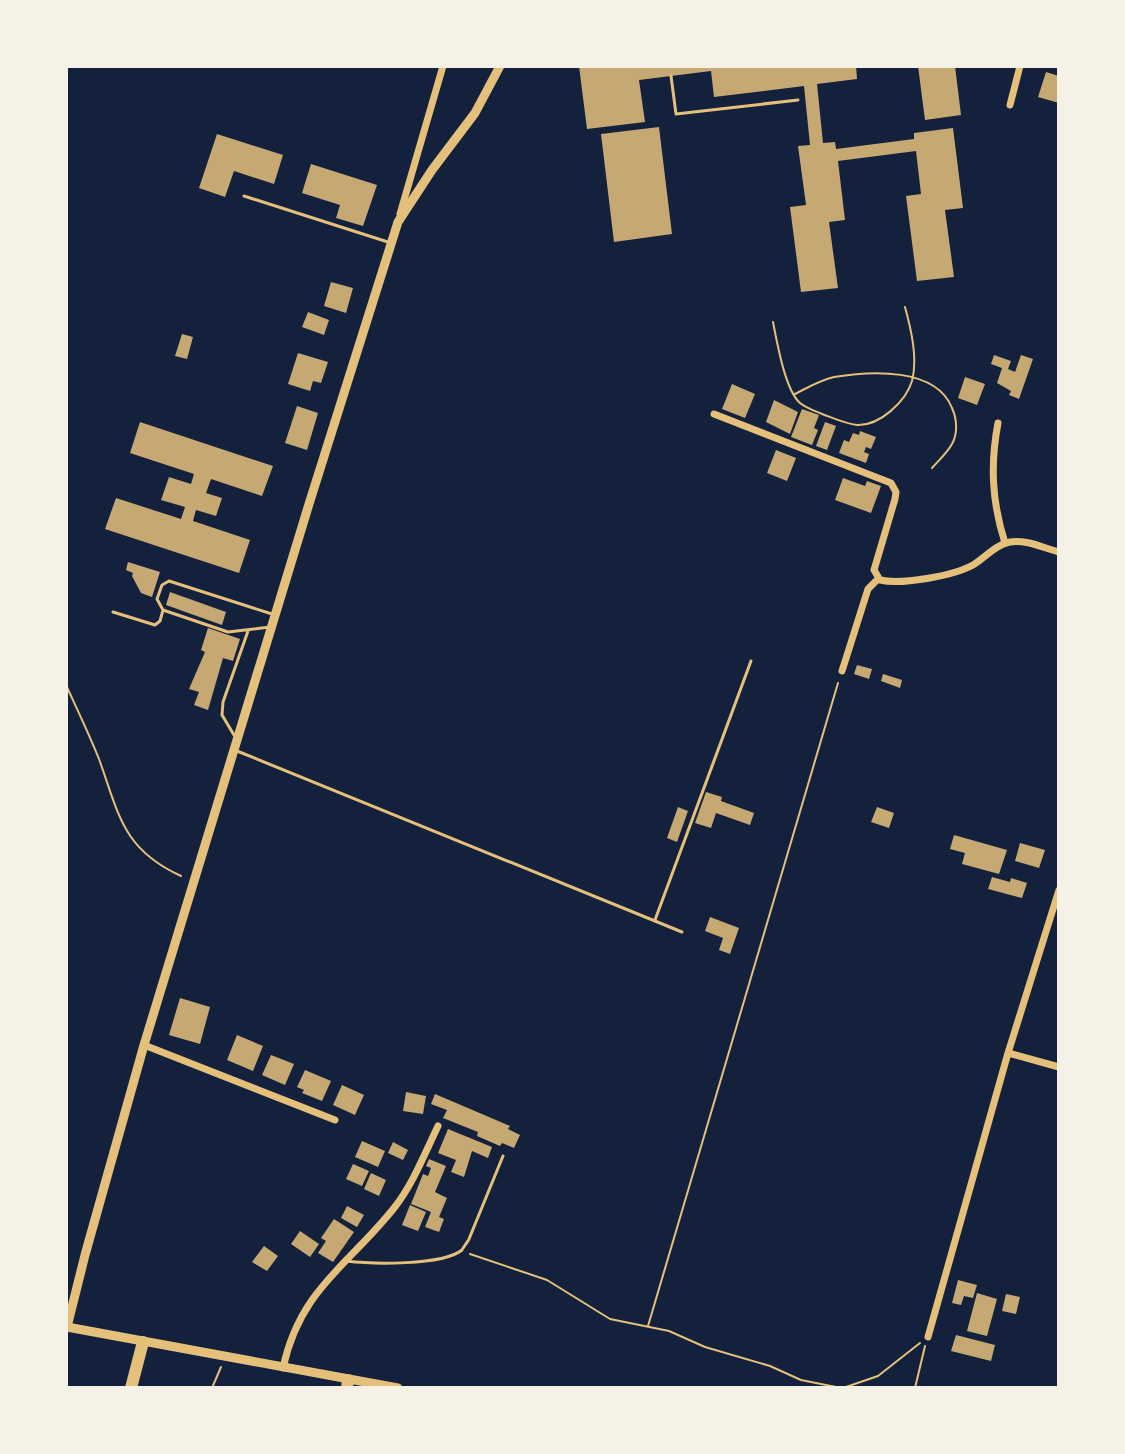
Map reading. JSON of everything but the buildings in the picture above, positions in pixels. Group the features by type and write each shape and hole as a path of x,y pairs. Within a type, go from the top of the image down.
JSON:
{"highway":[{"path":"131,1388 143,1342"}],"street":[{"path":"398,1388 348,1384 283,1368 67,1326 144,1045 398,222 443,66"},
{"path":"398,222 475,113 500,66"},
{"path":"1010,105 1020,66"},
{"path":"714,414 891,483 896,492 874,570 878,579 888,582 946,574 973,565 1005,543 1020,542 1059,552"},
{"path":"998,423 992,455 992,481 1005,543"},
{"path":"842,671 868,589 878,579"},
{"path":"928,1337 1008,1053 1059,890"},
{"path":"144,1045 335,1120"},
{"path":"1008,1053 1059,1067"},
{"path":"283,1368 289,1342 303,1311 344,1260 399,1202 438,1126"}],"lane":[{"path":"671,76 676,114 798,100"},
{"path":"244,196 391,243"},
{"path":"272,627 228,632 163,610 157,599 162,585 169,581 276,615"},
{"path":"113,612 155,625 160,621 163,610"},
{"path":"248,631 223,702 222,715 236,746 682,932"},
{"path":"655,922 751,661"},
{"path":"344,1260 372,1263 437,1259 462,1250 503,1156"}],"path":[{"path":"773,322 780,356 794,394 801,404 852,424 863,425 892,410 913,378 912,344 905,307"},
{"path":"794,394 833,378 879,375 923,380 949,400 956,421 953,442 932,468"},
{"path":"648,1326 842,671"},
{"path":"66,685 98,756 126,830 142,853 162,867 195,882"},
{"path":"462,1250 547,1280 610,1319 669,1331 705,1347 770,1366 801,1380 842,1388 878,1376 928,1337"},
{"path":"915,1388 928,1337"},
{"path":"212,1388 225,1358"}]}
